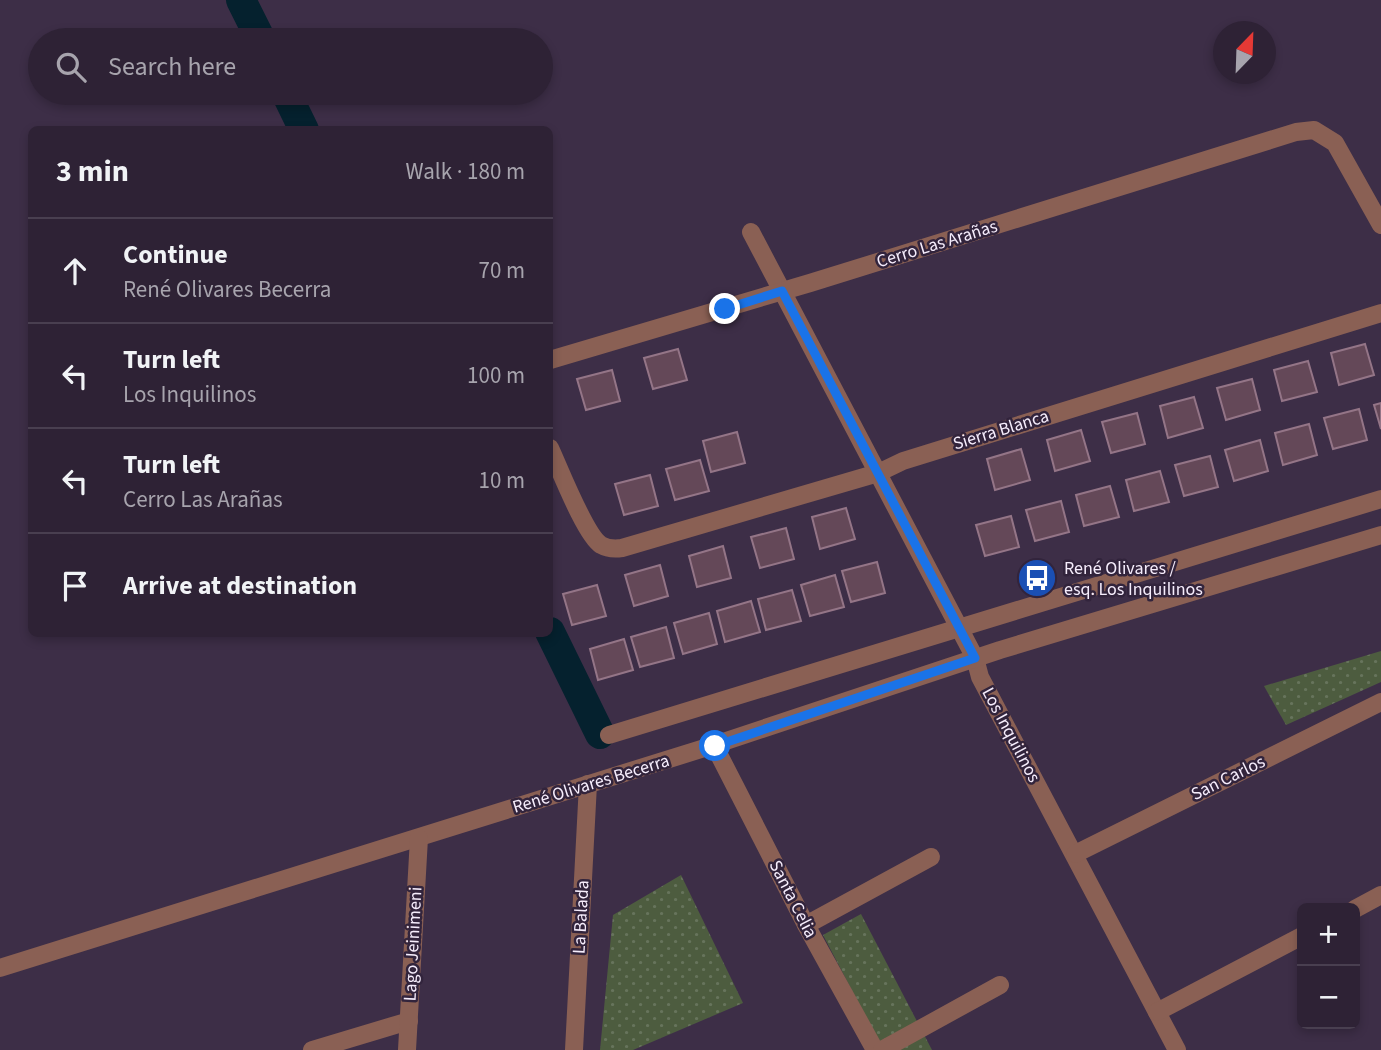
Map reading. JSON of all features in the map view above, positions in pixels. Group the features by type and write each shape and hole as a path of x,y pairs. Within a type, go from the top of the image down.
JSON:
{"street":[{"name":"Cerro Las Arañas","path":"553,359 1296,132 1314,130 1335,143 1381,225"},
{"name":"Los Inquilinos","path":"751,232 1177,1050"},
{"name":"Sierra Blanca","path":"553,454 590,533 602,546 622,548 878,473 903,461 1381,313"},
{"path":"609,735 1381,499"},
{"name":"René Olivares Becerra","path":"0,968 715,746 975,658 1381,535"},
{"name":"San Carlos","path":"1075,854 1381,702"},
{"name":"Santa Celia","path":"715,746 806,925 875,1050"},
{"name":"La Balada","path":"574,1050 588,784"},
{"name":"Lago Jeinimeni","path":"407,1050 419,838"},
{"path":"806,925 931,857"},
{"path":"1360,906 1381,895"},
{"path":"1157,1012 1297,939"},
{"path":"882,1050 1000,985"},
{"path":"312,1050 409,1021"}],"green space":[{"path":"1381,651 1381,682 1286,725 1264,686"},
{"path":"681,875 743,1003 633,1050 600,1050 613,915"},
{"path":"861,914 932,1050 883,1050 823,935"}],"building":[{"path":"1365,344 1374,375 1339,385 1331,353"},
{"path":"678,349 687,380 653,389 644,358"},
{"path":"1308,361 1317,392 1282,401 1274,370"},
{"path":"612,370 620,401 586,410 577,379"},
{"path":"1252,379 1260,410 1226,420 1217,388"},
{"path":"1194,397 1203,428 1168,438 1160,406"},
{"path":"1381,403 1381,429 1374,405"},
{"path":"1359,409 1367,440 1333,449 1324,418"},
{"path":"1137,413 1145,444 1111,453 1102,422"},
{"path":"1309,424 1317,455 1283,465 1275,433"},
{"path":"1081,430 1090,461 1055,471 1047,440"},
{"path":"737,432 745,463 711,472 703,441"},
{"path":"1260,440 1268,471 1234,481 1225,450"},
{"path":"1021,449 1030,480 995,490 987,459"},
{"path":"1210,456 1218,487 1184,496 1175,465"},
{"path":"700,460 709,491 675,500 666,469"},
{"path":"1160,471 1169,502 1134,511 1126,480"},
{"path":"650,475 658,506 624,515 615,484"},
{"path":"1110,486 1119,517 1084,526 1076,495"},
{"path":"1061,501 1069,532 1035,541 1026,510"},
{"path":"846,508 855,539 820,549 812,517"},
{"path":"1011,516 1019,547 985,556 976,525"},
{"path":"786,528 794,559 760,568 751,537"},
{"path":"723,546 731,578 697,587 689,556"},
{"path":"877,562 885,593 851,602 842,571"},
{"path":"660,565 668,596 634,606 625,575"},
{"path":"835,575 844,607 810,616 801,585"},
{"path":"597,585 606,616 572,625 563,594"},
{"path":"792,590 801,621 766,630 758,599"},
{"path":"751,601 760,632 725,642 717,611"},
{"path":"709,613 717,644 683,654 674,623"},
{"path":"666,627 674,658 640,667 631,637"},
{"path":"624,639 633,670 598,680 590,649"}],"waterway":[{"path":"241,0 255,28"},
{"path":"292,105 302,126"},
{"path":"552,637 600,734"}],"place":[{"name":"René Olivares / esq. Los Inquilinos","path":"1037,578"}],"route":[{"path":"715,746 975,658 782,291 725,309"}]}
